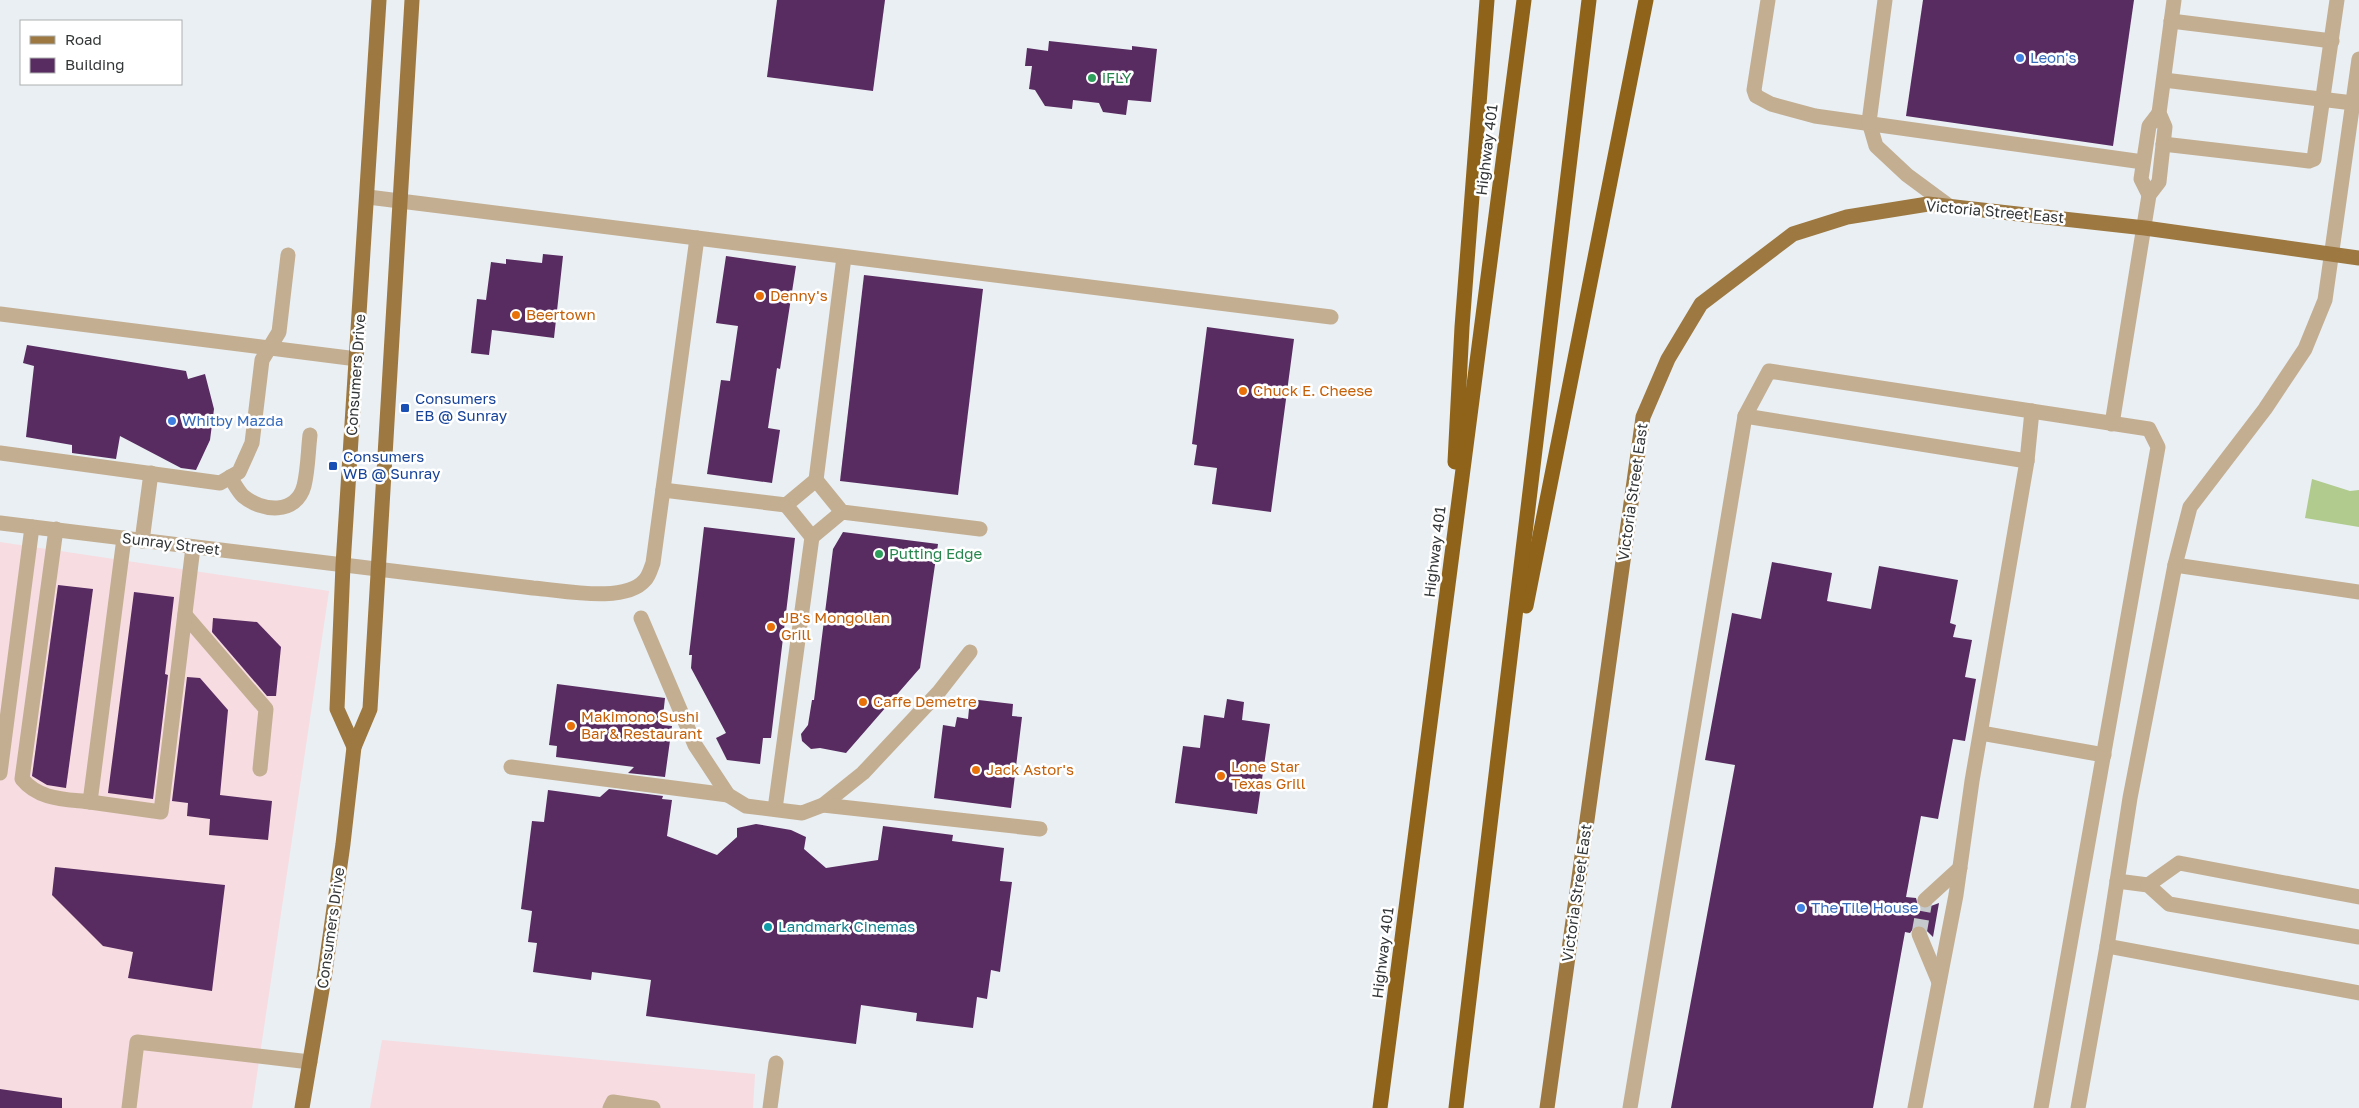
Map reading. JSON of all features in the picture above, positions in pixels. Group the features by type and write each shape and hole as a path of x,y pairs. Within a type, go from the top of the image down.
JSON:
{"highway":[{"path":"1448,584 1462,327 1486,0"},
{"name":"Highway 401","path":"1380,1108 1524,0"},
{"path":"1456,1108 1590,0"},
{"path":"1504,718 1646,0"}],"main road":[{"name":"Consumers Drive","path":"354,747 337,710 343,565 380,0"},
{"name":"Consumers Drive","path":"302,1108 343,844 354,747 370,709 412,0"},
{"name":"Victoria Street East","path":"1547,1108 1643,417 1668,359 1701,304 1793,234 1856,216 1928,204 2145,228 2359,258"}],"street":[{"path":"1768,0 1754,90 1756,96 1771,104 1799,112 2143,162"},
{"path":"1885,0 1869,122 1876,146 1907,175 1949,206"},
{"path":"2149,194 2141,179 2143,162 2149,126 2159,113 2174,0"},
{"path":"2163,144 2309,161 2314,159 2337,0"},
{"path":"2171,21 2332,41"},
{"path":"2078,1108 2107,946 2132,788 2175,564 2190,507 2265,409 2304,349 2325,300 2359,59"},
{"path":"2164,80 2353,103"},
{"path":"2112,424 2149,194 2159,182 2165,127 2159,113"},
{"path":"368,197 1331,317"},
{"name":"Sunray Street","path":"0,523 533,588 615,594 632,590 646,580 653,563 697,238"},
{"path":"0,453 220,483 239,472 252,443 262,360 279,332 288,255"},
{"path":"786,505 816,480 844,257"},
{"path":"0,314 357,359"},
{"path":"1630,1108 1745,416 1769,371 2149,429 2158,447 2041,1108"},
{"path":"1915,1108 1960,868 1972,781 2027,461 2032,411"},
{"path":"1745,416 2027,461"},
{"path":"230,477 242,495 253,502 269,509 284,508 295,502 304,487 310,435"},
{"path":"142,540 151,473"},
{"path":"816,480 842,512 980,529"},
{"path":"663,490 786,505 812,537"},
{"path":"775,809 812,537 842,512"},
{"path":"0,773 32,527"},
{"path":"56,530 22,779 28,787 44,796 161,812 193,547"},
{"path":"90,802 124,538"},
{"path":"2175,564 2359,592"},
{"path":"185,616 266,710 260,769"},
{"path":"641,618 695,745 728,795"},
{"path":"511,767 728,795 746,806 802,813 823,805 863,773 938,693 970,652"},
{"path":"1981,733 2104,755"},
{"path":"823,805 1040,829"},
{"path":"2148,885 2180,863 2359,897"},
{"path":"1924,900 1960,868"},
{"path":"2117,881 2148,885 2169,904 2359,937"},
{"path":"1918,934 1939,982"},
{"path":"2107,946 2359,993"},
{"path":"129,1108 137,1042 310,1062"},
{"path":"770,1108 776,1063"},
{"path":"610,1108 613,1102 653,1108"}],"shaded area":[{"path":"0,542 329,591 252,1108 0,1108"},
{"path":"382,1040 755,1074 753,1108 370,1108"}],"green space":[{"path":"2312,479 2350,491 2359,490 2359,527 2305,518"}],"building":[{"path":"777,0 885,0 873,91 767,77"},
{"name":"Leon's","path":"1923,0 2134,0 2113,146 1906,116"},
{"name":"iFLY","path":"1049,41 1132,50 1132,46 1157,49 1151,102 1128,100 1126,115 1103,112 1099,103 1073,100 1072,109 1045,106 1035,90 1029,89 1032,66 1025,66 1027,48 1048,51"},
{"name":"Beertown","path":"543,254 563,256 554,338 492,330 489,355 471,353 477,299 486,300 491,262 506,264 506,259 542,263"},
{"path":"726,256 796,266 780,369 777,368 768,428 780,430 772,483 707,474 721,380 730,381 738,326 716,323"},
{"path":"864,275 983,289 958,495 840,481"},
{"name":"Chuck E. Cheese","path":"1207,327 1294,339 1271,512 1212,504 1217,468 1194,465 1197,445 1192,444"},
{"path":"27,345 186,371 188,379 205,374 214,409 210,440 196,470 181,468 120,436 116,459 72,453 72,445 26,437 34,366 23,363"},
{"path":"704,527 795,538 771,738 763,738 760,764 727,760 716,738 726,733 691,668 692,655 689,655"},
{"path":"843,532 938,544 920,668 846,753 820,748 811,749 802,741 801,734 808,725 812,700 814,700 833,549"},
{"path":"1772,562 1832,573 1827,601 1871,609 1879,566 1958,580 1950,623 1956,625 1953,637 1972,640 1965,677 1976,679 1965,741 1953,739 1938,819 1921,816 1906,897 1916,898 1918,906 1923,909 1939,903 1933,937 1921,925 1915,926 1910,933 1905,932 1873,1108 1671,1108 1735,765 1705,760 1732,613 1761,619"},
{"path":"58,585 93,589 66,788 47,785 32,776"},
{"path":"134,592 174,597 165,674 168,675 153,799 108,793"},
{"path":"213,618 257,622 281,647 276,696 267,696 212,632"},
{"path":"187,677 200,678 228,710 220,795 272,801 268,840 209,835 210,819 187,816 188,803 172,801"},
{"path":"557,684 665,698 662,725 672,726 665,777 628,773 634,767 556,757 557,746 549,745"},
{"name":"Jack Astor's","path":"970,699 1013,704 1012,716 1022,717 1011,808 934,798 943,725 955,727 957,717 968,719"},
{"name":"Lone Star Texas Grill","path":"1227,699 1244,702 1242,720 1270,724 1257,814 1175,803 1183,746 1200,748 1204,715 1224,718"},
{"name":"Landmark Cinemas","path":"609,789 663,796 662,799 672,800 667,836 717,855 737,837 737,828 756,824 791,830 806,837 804,849 826,868 878,860 883,826 953,835 952,841 1004,848 1000,881 1012,882 1000,972 991,970 987,999 977,997 973,1028 916,1021 917,1013 861,1005 856,1044 646,1016 651,980 592,972 591,980 533,972 537,943 528,942 532,911 521,909 532,821 544,822 548,790 600,797"},
{"path":"55,867 225,885 212,991 128,978 133,952 103,946 52,895"},
{"path":"0,1089 62,1098 62,1108 0,1108"}],"tunnel":[{"path":"1919,934 1925,900"}],"place":[{"name":"Leon's","path":"2020,58"},
{"name":"iFLY","path":"1092,78"},
{"name":"Denny's","path":"760,296"},
{"name":"Beertown","path":"516,315"},
{"name":"Chuck E. Cheese","path":"1243,391"},
{"name":"Consumers EB @ Sunray","path":"405,408"},
{"name":"Whitby Mazda","path":"172,421"},
{"name":"Consumers WB @ Sunray","path":"333,466"},
{"name":"Putting Edge","path":"879,554"},
{"name":"JB's Mongolian Grill","path":"771,627"},
{"name":"Caffe Demetre","path":"863,702"},
{"name":"Makimono Sushi Bar & Restaurant","path":"571,726"},
{"name":"Jack Astor's","path":"976,770"},
{"name":"Lone Star Texas Grill","path":"1221,776"},
{"name":"The Tile House","path":"1801,908"},
{"name":"Landmark Cinemas","path":"768,927"}]}
